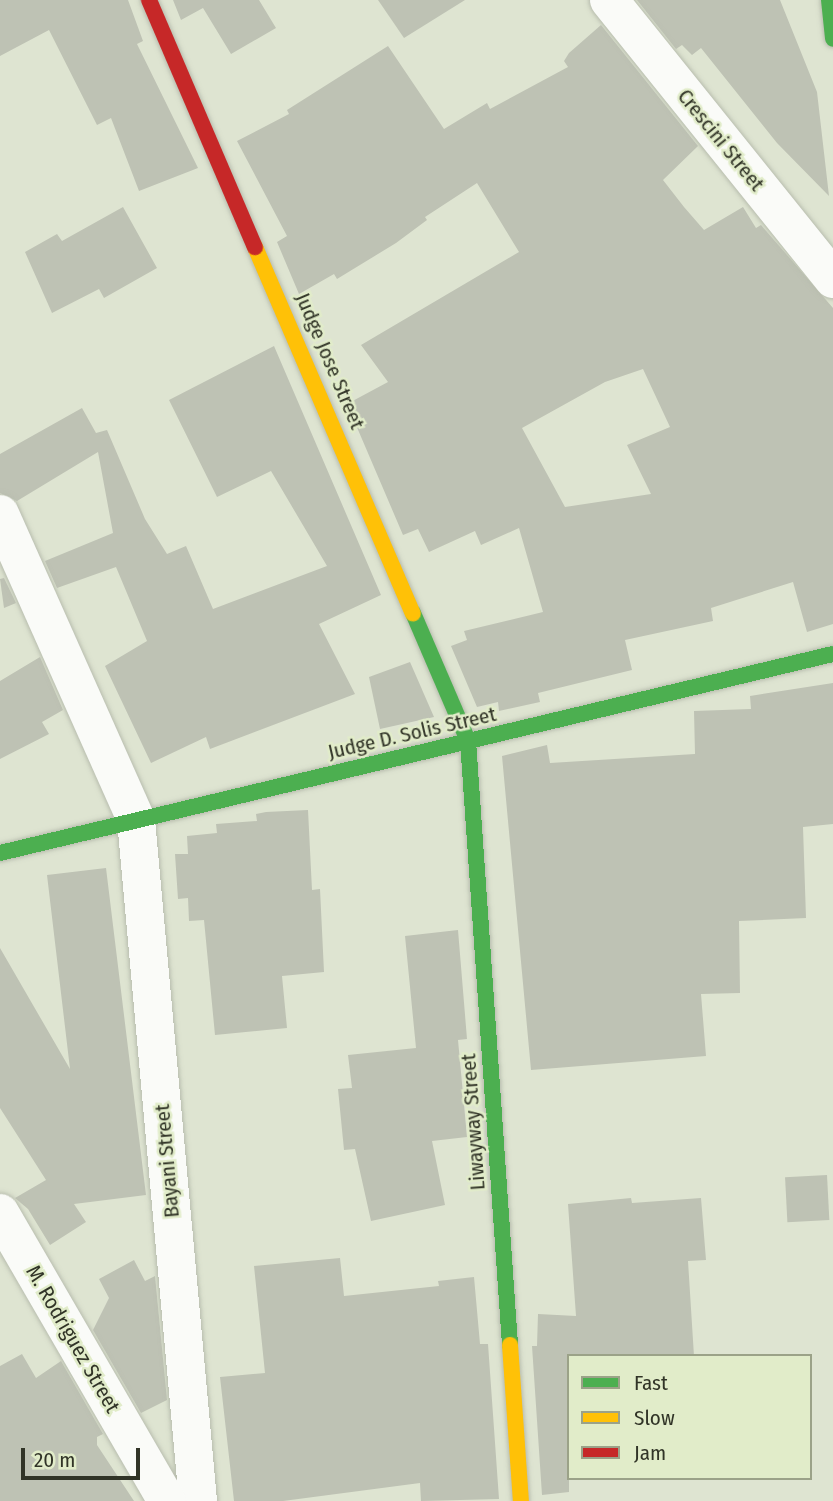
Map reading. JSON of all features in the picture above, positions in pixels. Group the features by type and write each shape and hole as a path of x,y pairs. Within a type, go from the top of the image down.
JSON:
{"street":[{"name":"Judge Jose Street","path":"149,0 217,149 468,741"},
{"name":"Crescini Street","path":"609,0 833,279"},
{"path":"829,0 833,39"},
{"name":"Bayani Street","path":"0,514 136,820 198,1501"},
{"name":"Judge D. Solis Street","path":"0,853 833,654"},
{"name":"Liwayway Street","path":"468,741 521,1501"},
{"name":"M. Rodriguez Street","path":"0,1213 167,1501"}],"building":[{"path":"0,0 128,0 143,41 137,44 198,168 139,191 111,118 97,125 49,30 0,56"},
{"path":"173,0 259,0 276,28 231,54 203,8 181,20"},
{"path":"378,0 465,0 404,38"},
{"path":"637,0 780,0 817,92 829,196 777,143 701,48 692,55 682,45 676,49"},
{"path":"601,25 698,146 663,180 684,207 704,230 743,207 756,228 761,225 833,308 833,624 807,632 793,582 711,608 713,621 625,640 632,670 538,693 540,702 499,711 498,702 477,707 451,646 467,640 464,631 543,612 519,528 481,545 475,531 429,552 418,529 403,535 347,404 388,382 361,345 519,252 477,183 425,217 427,220 396,243 337,279 334,274 299,294 277,242 287,236 237,141 289,114 287,110 388,46 444,129 487,103 490,109 568,67 564,61 569,53","holes":["643,369 670,427 627,445 651,494 565,507 522,428 605,382"]},
{"path":"123,207 157,268 104,298 99,289 52,313 25,252 57,234 62,241"},
{"path":"274,346 381,595 319,624 355,694 210,749 206,737 151,763 105,666 147,641 116,567 57,588 45,561 113,533 98,452 17,501 0,493 0,454 82,408 96,433 107,430 145,519 167,554 186,546 213,609 327,566 271,471 217,497 169,400"},
{"path":"4,578 16,603 4,608 0,579"},
{"path":"40,657 63,710 42,722 49,734 0,759 0,681"},
{"path":"410,662 434,717 380,729 369,677"},
{"path":"833,683 833,824 803,827 806,918 739,921 740,993 701,994 706,1056 531,1070 502,756 547,745 550,763 695,754 694,711 751,709 750,696"},
{"path":"308,810 312,890 320,889 324,972 282,976 287,1028 215,1035 204,920 189,921 188,898 178,899 175,854 188,854 187,836 217,833 216,824 257,821 256,814 266,812"},
{"path":"106,868 146,1195 74,1204 86,1222 50,1245 28,1209 15,1198 46,1180 0,1108 0,948 70,1069 47,875"},
{"path":"458,930 467,1039 458,1040 467,1137 432,1141 445,1205 371,1221 355,1149 344,1150 338,1089 352,1088 348,1055 416,1048 405,936"},
{"path":"827,1175 829,1220 787,1222 785,1177"},
{"path":"631,1198 632,1203 701,1198 706,1260 688,1261 694,1354 567,1354 569,1492 542,1495 532,1346 537,1346 538,1314 576,1316 568,1204"},
{"path":"340,1258 344,1296 439,1286 438,1281 474,1277 480,1344 488,1344 499,1499 421,1501 420,1483 283,1501 234,1501 220,1377 265,1373 254,1266"},
{"path":"134,1260 145,1281 155,1276 167,1400 141,1413 93,1330 109,1298 99,1279"},
{"path":"22,1354 36,1378 61,1361 103,1434 97,1437 97,1445 134,1501 0,1501 0,1366"}],"traffic: fast":[{"path":"829,0 833,39"},
{"path":"413,613 468,741 510,1345"},
{"path":"0,853 833,654"}],"traffic: slow":[{"path":"255,247 413,613"},
{"path":"510,1345 521,1501"}],"traffic: jam":[{"path":"149,0 255,247"}]}
